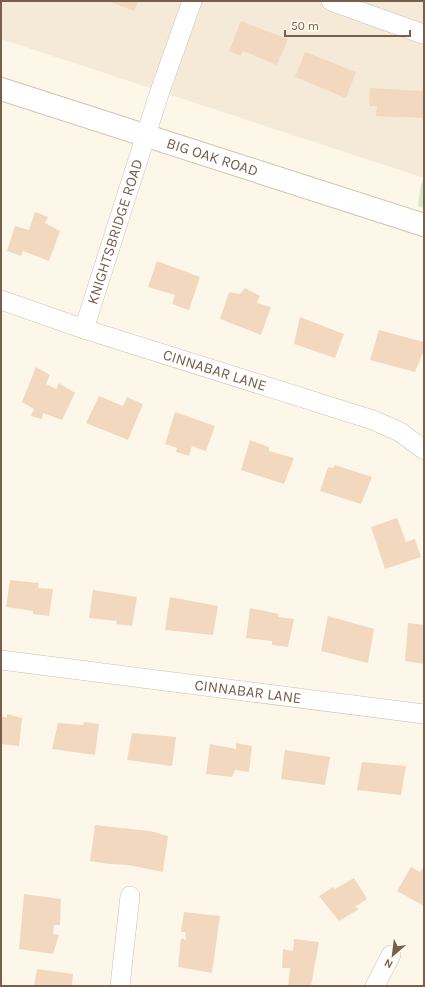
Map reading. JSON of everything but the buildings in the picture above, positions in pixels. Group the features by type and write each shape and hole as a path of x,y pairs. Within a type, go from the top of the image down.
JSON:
{"street":[{"name":"KNIGHTSBRIDGE ROAD","path":"84,329 158,94 192,1"},
{"path":"331,1 423,34"},
{"name":"BIG OAK ROAD","path":"1,89 424,226"},
{"name":"CINNABAR LANE","path":"1,300 84,329 373,420 400,432 424,450"},
{"name":"CINNABAR LANE","path":"1,660 424,714"},
{"path":"120,986 130,896"},
{"path":"375,986 391,955"}],"shaded area":[{"path":"1,1 424,1 424,178 1,39"}],"green space":[{"path":"424,178 424,208 418,206 421,185"}]}
